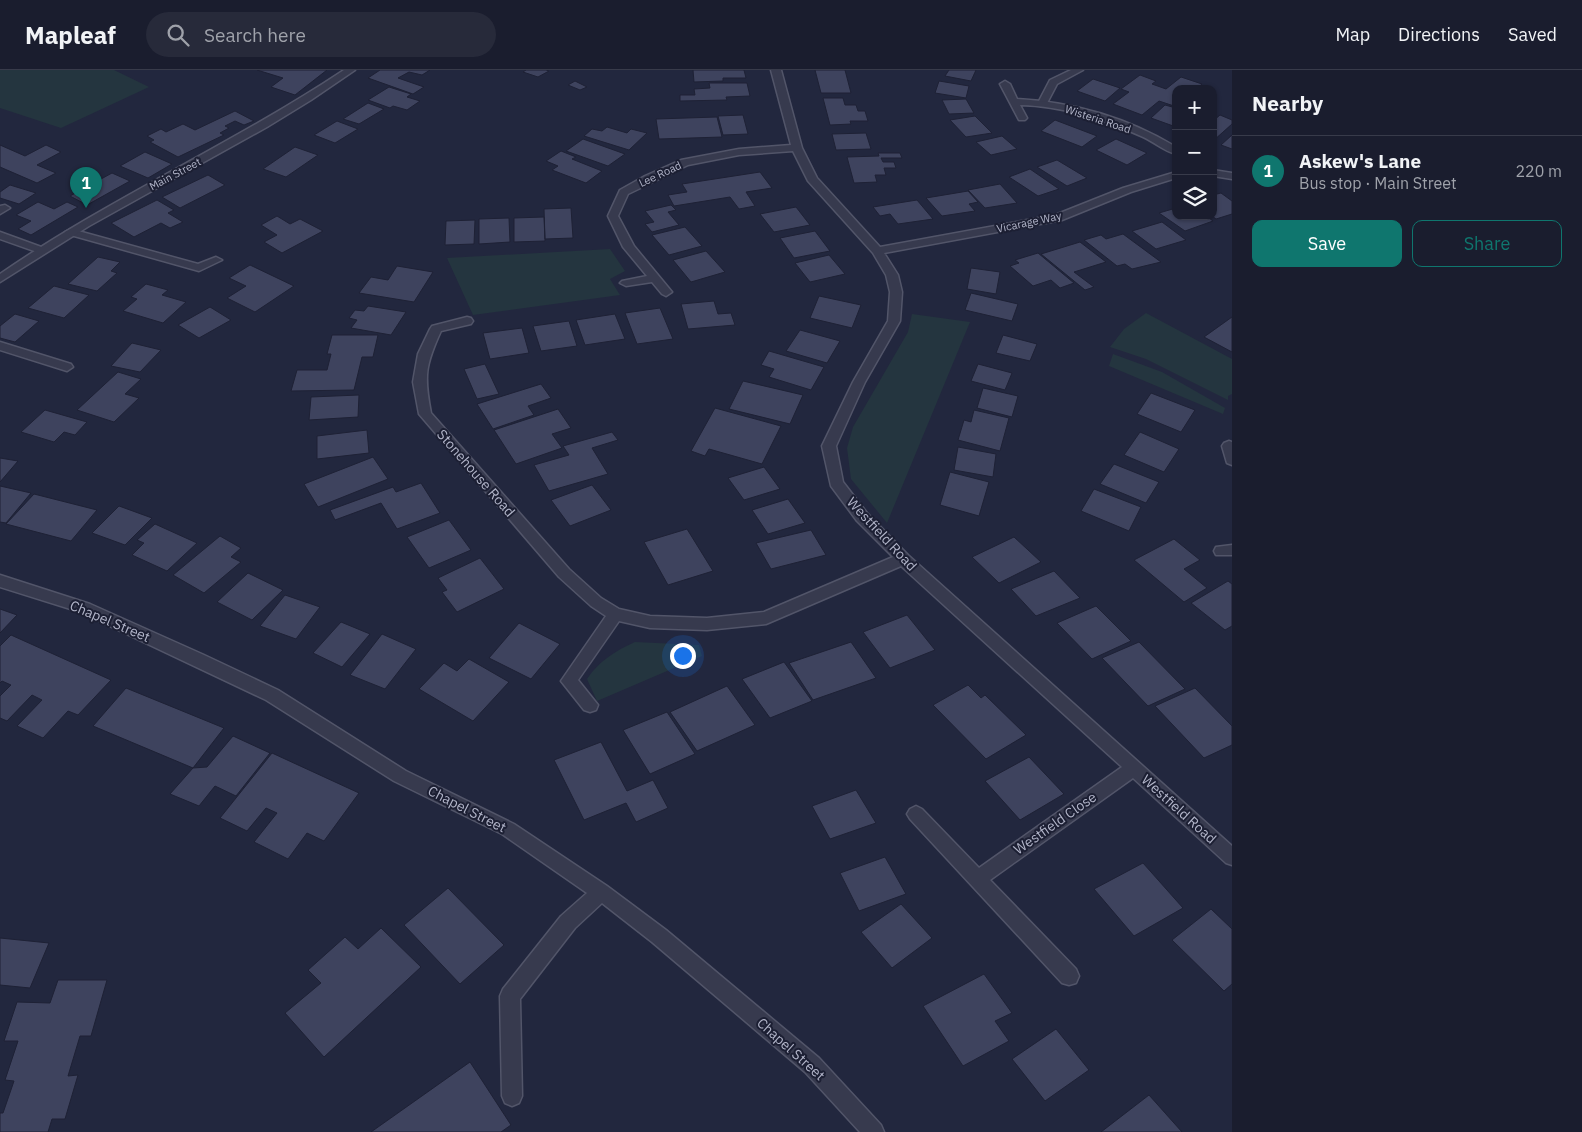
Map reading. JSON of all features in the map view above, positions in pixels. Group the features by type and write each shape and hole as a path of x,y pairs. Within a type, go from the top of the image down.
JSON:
{"street":[{"name":"Main Street","path":"0,279 40,250 291,110 350,70"},
{"name":"Westfield Road","path":"776,70 797,148 812,180 877,251 892,275 896,292 894,321 859,382 828,446 836,483 862,517 903,559 1232,857"},
{"path":"1043,103 1054,82 1078,70"},
{"path":"1005,84 1022,118"},
{"name":"Wisteria Road","path":"1015,102 1043,103 1093,115 1164,143 1172,148"},
{"name":"Lee Road","path":"666,292 629,247 613,216 624,192 649,178 685,162 739,152 797,148"},
{"path":"1217,174 1232,176"},
{"name":"Vicarage Way","path":"877,251 1058,218 1127,190 1172,176"},
{"path":"71,232 199,268 216,260"},
{"path":"0,236 40,250"},
{"path":"626,283 655,278"},
{"name":"Stonehouse Road","path":"467,321 436,329 424,354 419,382 425,414 564,573 596,602 615,614 650,622 697,624 766,618 903,559"},
{"path":"0,346 67,367"},
{"path":"1229,446 1232,460"},
{"name":"Chapel Street","path":"0,581 85,608 198,659 272,695 400,776 508,828 601,892 659,936 812,1065 874,1132"},
{"path":"590,705 569,681 615,614"},
{"name":"Westfield Close","path":"977,879 1134,768"},
{"path":"916,814 1069,976"},
{"path":"512,1096 510,996 568,922 601,892"}],"shaded area":[{"path":"0,70 114,70 149,87 61,128 0,108"},
{"path":"610,249 625,271 610,279 620,295 473,315 447,258"},
{"path":"1146,313 1232,359 1232,394 1228,396 1228,400 1146,359 1110,347 1124,329"},
{"path":"912,314 970,322 887,523 851,479 847,448 853,427 908,332"},
{"path":"1113,354 1162,372 1225,408 1223,414 1109,366"},
{"path":"635,642 699,645 702,656 597,701 587,679 608,657"}],"building":[{"path":"257,70 327,70 295,95 271,87 283,78"},
{"path":"380,70 430,70 422,75 409,72 398,78 424,87 413,94 368,78"},
{"path":"526,70 549,71 538,77 523,72"},
{"path":"693,70 744,70 746,78 723,78 723,81 694,82"},
{"path":"815,70 845,70 851,93 821,93"},
{"path":"949,70 976,70 971,81 945,76"},
{"path":"1140,75 1156,81 1152,84 1166,89 1181,77 1202,84 1172,85 1172,105 1159,101 1142,115 1113,104 1129,92 1121,89"},
{"path":"1093,79 1120,88 1105,101 1077,91"},
{"path":"575,81 587,87 580,90 568,85"},
{"path":"939,81 969,86 966,98 935,93"},
{"path":"709,83 747,83 750,96 726,97 727,100 680,101 680,95 695,95 694,89 710,88"},
{"path":"389,87 411,94 407,97 420,101 407,110 393,106 390,108 368,100"},
{"path":"823,98 843,98 845,105 856,105 858,111 865,111 868,121 850,121 851,124 830,125"},
{"path":"966,99 974,113 949,114 942,100"},
{"path":"368,103 384,109 359,124 343,119"},
{"path":"1165,105 1172,107 1172,126 1151,118"},
{"path":"235,111 254,121 244,125 235,121 225,126 229,128 220,133 224,135 178,157 150,142 154,140 147,136 161,129 166,132 183,124 195,130"},
{"path":"743,115 748,134 723,135 718,116"},
{"path":"1220,115 1232,120 1232,124 1217,137 1217,130 1217,118"},
{"path":"975,116 992,133 966,137 950,120"},
{"path":"717,117 722,137 659,139 656,119"},
{"path":"1055,120 1097,136 1082,147 1041,131"},
{"path":"337,121 358,129 335,143 314,135"},
{"path":"607,127 627,133 631,129 647,133 629,150 584,136 592,129 602,131"},
{"path":"866,133 871,149 836,150 832,134"},
{"path":"1232,135 1232,149 1221,145"},
{"path":"1002,136 1017,149 991,155 976,142"},
{"path":"583,139 625,154 608,166 566,151"},
{"path":"1116,139 1147,153 1127,165 1096,150"},
{"path":"0,145 25,156 46,145 61,152 37,165 56,173 37,183 0,167"},
{"path":"295,147 318,155 286,177 263,169"},
{"path":"561,151 576,157 572,159 602,171 586,183 552,170 558,166 546,161"},
{"path":"145,152 172,164 148,178 120,166"},
{"path":"878,153 900,153 902,158 881,158 883,162 894,162 896,168 884,168 886,175 875,175 877,182 854,183 847,157 879,156"},
{"path":"1057,160 1087,178 1067,186 1037,167"},
{"path":"1030,169 1059,189 1038,196 1009,177"},
{"path":"760,172 772,188 746,192 755,206 739,209 730,197 674,206 668,195 687,192 682,184"},
{"path":"112,173 130,181 87,205 70,196"},
{"path":"208,175 225,185 180,208 162,197"},
{"path":"1000,184 1017,203 985,208 968,190"},
{"path":"10,185 36,193 19,204 0,198 0,192"},
{"path":"968,191 978,202 969,204 975,211 942,216 926,198"},
{"path":"1221,193 1232,201 1232,214 1217,219 1217,194"},
{"path":"157,200 174,210 168,213 183,222 170,228 161,223 134,237 111,223"},
{"path":"917,200 933,219 898,224 890,214 880,216 873,207"},
{"path":"38,202 54,209 67,202 78,207 31,235 18,229 31,221 16,215"},
{"path":"671,205 676,210 668,212 679,225 652,232 645,224 654,222 645,211"},
{"path":"796,207 810,225 774,232 760,214"},
{"path":"571,208 573,238 545,239 544,209"},
{"path":"1172,209 1172,220 1213,221 1185,231 1159,213"},
{"path":"277,216 290,224 300,219 323,231 282,253 264,242 277,235 261,225"},
{"path":"544,217 545,241 514,242 514,218"},
{"path":"509,218 510,242 479,244 479,219"},
{"path":"475,220 474,244 445,245 446,221"},
{"path":"1162,222 1186,240 1156,249 1132,231"},
{"path":"685,227 702,246 669,255 652,235"},
{"path":"815,231 830,251 794,258 780,238"},
{"path":"1123,234 1161,262 1132,269 1125,264 1117,266 1084,240 1101,235 1106,239"},
{"path":"1080,242 1106,262 1074,272 1094,287 1085,290 1041,254"},
{"path":"706,251 725,272 691,282 673,260"},
{"path":"1038,253 1074,283 1060,288 1051,280 1033,286 1010,266 1019,263 1015,260"},
{"path":"829,255 845,274 810,282 795,263"},
{"path":"98,257 120,262 111,271 117,273 97,291 68,284"},
{"path":"250,265 294,286 255,312 227,298 246,286 229,278"},
{"path":"397,266 433,272 414,302 359,293 371,277 388,280"},
{"path":"971,268 1000,272 996,294 967,289"},
{"path":"146,284 168,290 162,295 186,302 163,323 123,311 137,299 131,297"},
{"path":"54,286 89,295 64,318 28,308"},
{"path":"971,293 1018,304 1012,321 965,310"},
{"path":"819,296 861,305 852,328 810,318"},
{"path":"714,301 718,314 731,313 735,325 688,329 681,304"},
{"path":"368,306 406,312 391,335 351,328 357,320 349,318 355,310 364,311"},
{"path":"210,307 231,320 199,338 178,325"},
{"path":"660,308 673,339 637,344 625,313"},
{"path":"15,314 39,321 15,342 0,338 0,326"},
{"path":"615,314 625,339 585,345 576,320"},
{"path":"1232,317 1232,352 1204,337"},
{"path":"569,321 577,346 541,351 533,326"},
{"path":"522,328 529,353 490,359 483,333"},
{"path":"800,330 840,341 827,363 786,351"},
{"path":"332,335 378,335 373,357 362,357 354,390 291,391 297,370 327,370 331,354 327,354"},
{"path":"1003,335 1037,344 1030,361 996,353"},
{"path":"132,343 161,350 140,372 111,366"},
{"path":"769,351 824,367 811,390 769,377 774,369 761,365"},
{"path":"485,364 499,394 477,399 464,369"},
{"path":"978,364 1012,373 1005,390 971,381"},
{"path":"118,372 141,379 125,394 139,398 114,422 77,410"},
{"path":"743,381 803,395 790,424 729,409"},
{"path":"541,384 551,398 528,406 534,415 493,429 477,404"},
{"path":"983,388 1018,396 1012,417 977,408"},
{"path":"1151,393 1195,410 1181,432 1137,414"},
{"path":"359,395 358,417 309,420 311,397"},
{"path":"715,408 781,426 762,464 709,449 705,456 691,451"},
{"path":"558,409 571,428 552,434 562,448 516,464 494,430"},
{"path":"45,410 87,422 75,435 64,432 54,442 21,432"},
{"path":"974,410 1009,418 1000,451 958,440 964,420 971,422"},
{"path":"367,430 369,453 317,459 317,436"},
{"path":"612,432 618,440 592,448 608,474 549,491 534,465 569,455 563,446"},
{"path":"1140,432 1179,449 1164,472 1124,455"},
{"path":"958,447 996,454 993,477 954,470"},
{"path":"373,457 388,479 318,507 304,484"},
{"path":"0,458 18,461 0,482"},
{"path":"1114,464 1159,482 1146,503 1100,484"},
{"path":"764,467 780,489 744,500 728,478"},
{"path":"950,472 989,482 979,516 940,505"},
{"path":"421,483 440,513 397,529 381,503 335,520 330,510 393,487 396,492"},
{"path":"592,485 611,510 570,526 551,500"},
{"path":"0,486 31,493 6,523 0,522"},
{"path":"1094,489 1141,507 1129,531 1081,511"},
{"path":"34,494 97,510 71,541 6,524"},
{"path":"788,499 805,523 768,534 752,510"},
{"path":"119,506 152,518 125,545 92,533"},
{"path":"449,520 471,550 429,568 407,537"},
{"path":"155,524 197,543 167,571 132,555 144,543 137,540"},
{"path":"687,529 713,571 668,585 644,542"},
{"path":"811,530 826,555 771,569 756,543"},
{"path":"220,536 241,548 231,557 241,562 204,593 173,575"},
{"path":"1014,537 1041,562 999,583 972,557"},
{"path":"1174,539 1200,560 1184,569 1207,588 1184,602 1134,560"},
{"path":"480,558 504,589 457,612 442,592 447,590 438,578"},
{"path":"1054,571 1080,598 1036,616 1011,589"},
{"path":"248,573 283,590 252,620 217,602"},
{"path":"1228,581 1232,584 1232,626 1225,630 1191,603"},
{"path":"285,595 320,607 296,639 260,626"},
{"path":"1096,606 1131,641 1092,659 1057,623"},
{"path":"0,609 17,615 0,633"},
{"path":"907,615 935,650 890,668 863,632"},
{"path":"341,622 370,634 342,667 313,653"},
{"path":"519,623 560,644 531,679 489,658"},
{"path":"382,634 416,649 385,689 350,675"},
{"path":"11,635 111,680 78,715 68,711 43,738 17,726 42,700 32,695 7,721 0,718 0,696 11,685 2,681 0,683 0,646"},
{"path":"851,642 876,678 813,700 789,663"},
{"path":"1139,642 1185,689 1148,706 1102,658"},
{"path":"469,659 509,682 473,721 419,689 444,663 457,671"},
{"path":"784,662 812,701 770,718 742,679"},
{"path":"968,685 981,698 985,695 1026,735 986,759 933,705"},
{"path":"727,686 755,725 697,751 670,712"},
{"path":"126,688 224,728 193,768 93,726"},
{"path":"1195,688 1232,726 1232,745 1204,758 1155,706"},
{"path":"667,712 695,754 650,774 623,730"},
{"path":"233,736 270,753 236,796 215,786 199,806 170,794 193,768 207,767"},
{"path":"601,742 627,791 653,780 668,808 636,822 626,803 584,820 554,760"},
{"path":"272,753 359,793 324,841 307,833 288,859 254,842 277,813 266,808 247,831 220,818"},
{"path":"1029,757 1064,794 1020,820 985,781"},
{"path":"856,790 876,823 830,839 812,806"},
{"path":"885,857 906,894 859,911 840,873"},
{"path":"1143,863 1183,908 1134,936 1094,889"},
{"path":"448,888 504,945 460,984 404,925"},
{"path":"901,904 932,938 892,968 861,932"},
{"path":"1211,909 1232,929 1232,984 1224,991 1172,940"},
{"path":"381,928 421,967 324,1057 285,1013 321,983 308,970 345,937 358,949"},
{"path":"0,938 49,943 30,988 0,985"},
{"path":"984,974 1012,1013 995,1021 1009,1041 963,1066 923,1006"},
{"path":"58,980 107,980 91,1036 80,1036 68,1076 78,1075 65,1119 52,1119 48,1132 0,1132 0,1113 3,1113 14,1081 5,1080 18,1041 4,1041 17,1002 50,1003"},
{"path":"1056,1029 1089,1070 1045,1101 1012,1059"},
{"path":"470,1062 511,1125 501,1132 371,1132"},
{"path":"1149,1095 1182,1132 1101,1132"}],"place":[{"name":"Askew's Lane","path":"86,208"}]}
